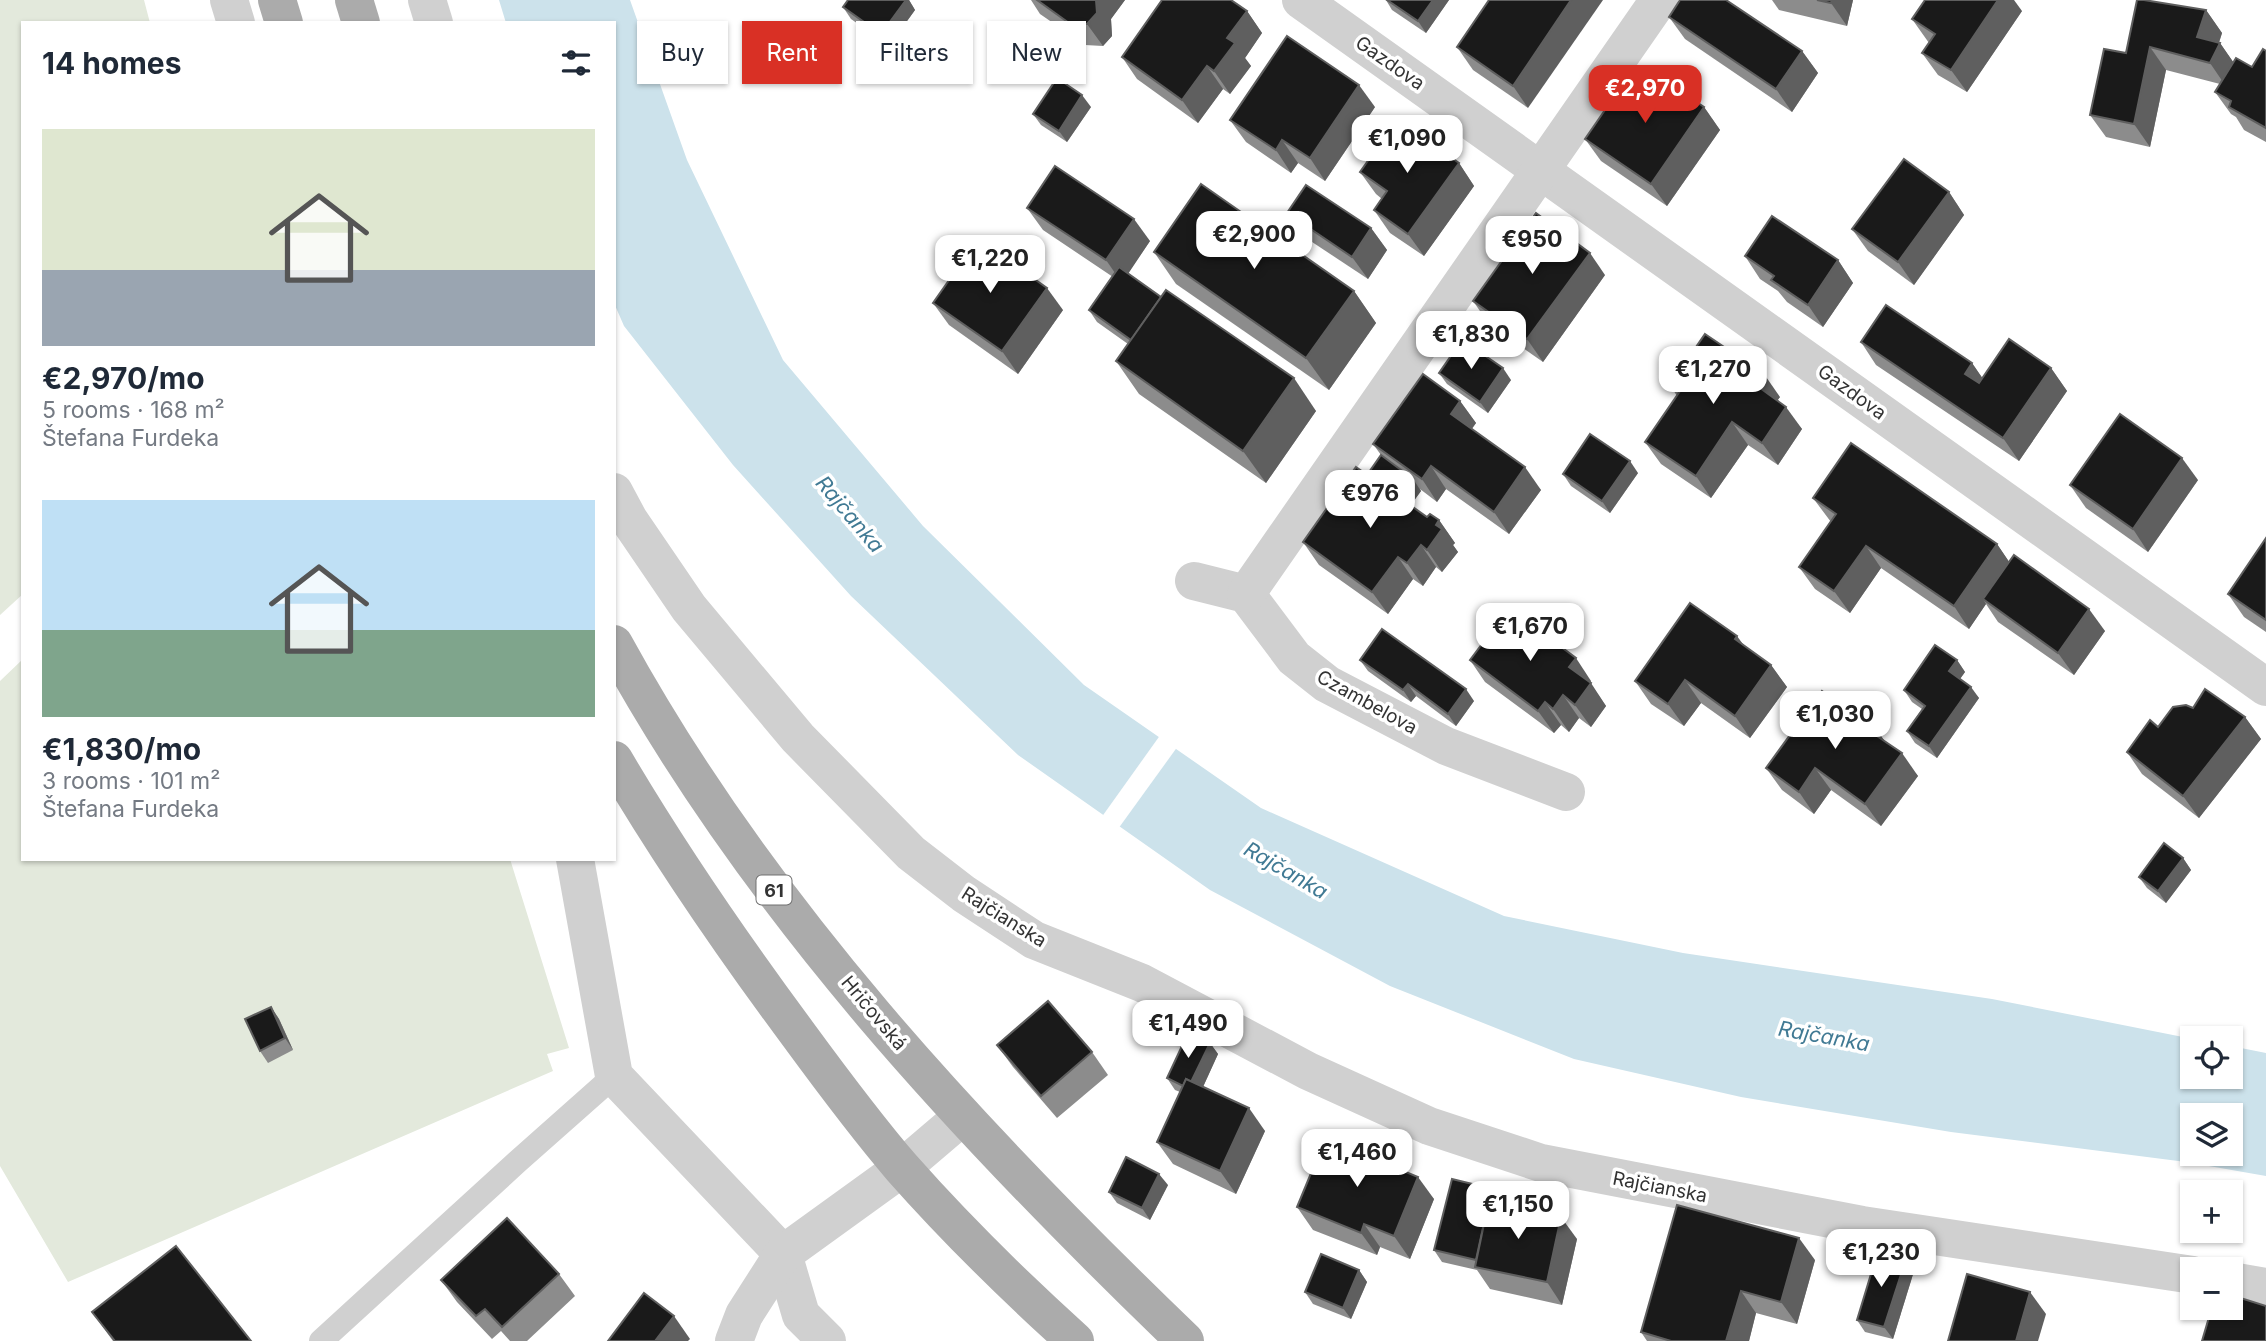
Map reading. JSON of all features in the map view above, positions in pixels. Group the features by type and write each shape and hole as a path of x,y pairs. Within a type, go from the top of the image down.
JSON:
{"main road":[{"path":"277,0 283,21"},
{"path":"354,0 360,21"},
{"name":"Hričovská","path":"616,648 701,788 757,868 816,944 963,1116 1067,1225 1185,1341"},
{"path":"616,763 660,837 761,985 854,1109 902,1168 1007,1279 1075,1341"}],"street":[{"path":"229,0 235,21"},
{"path":"427,0 433,21"},
{"name":"Gazdova","path":"1301,0 2266,687"},
{"path":"1194,581 1246,594 1659,0"},
{"name":"Rajčianska","path":"616,496 629,520 689,608 798,738 911,853 964,894 1034,940 1142,983 1308,1071 1429,1126 1541,1163 1862,1225 2180,1273"},
{"name":"Czambelova","path":"1246,594 1294,658 1327,684 1446,746 1566,792"},
{"path":"575,861 614,1076 783,1254 801,1315 827,1341"},
{"path":"734,1341 744,1315 783,1254 902,1168 963,1116"},
{"path":"2243,1283 2266,1287"}],"lane":[{"path":"321,1341 614,1076"}],"shaded area":[{"path":"0,0 144,0 149,21 21,21 21,596 0,615"},
{"path":"21,661 21,861 511,861 569,1048 547,1054 553,1071 68,1282 0,1166 0,681"}],"water":[{"name":"Rajčanka","path":"499,0 630,0 637,21 637,84 660,84 687,160 783,360 923,526 1084,685 1261,808 1504,916 1683,953 1992,999 2180,1036 2180,1089 2243,1089 2243,1048 2266,1053 2266,1176 2209,1166 2243,1166 2243,1103 2180,1103 2180,1161 1951,1132 1741,1097 1574,1059 1390,986 1210,890 1018,755 851,596 733,465 624,326 616,308 616,21 505,21"}],"pier":[{"path":"1161,734 1178,746 1118,829 1101,818"}],"building":[{"path":"848,0 906,0 891,21 863,21 843,7"},
{"path":"1037,0 1096,0 1097,13 1087,24 1086,21 1066,21"},
{"path":"1162,0 1231,0 1247,11 1227,38 1235,43 1214,71 1207,66 1182,100 1122,57"},
{"path":"1387,0 1433,0 1418,21"},
{"path":"1489,0 1571,0 1513,86 1457,47"},
{"path":"1680,0 1726,0 1802,51 1776,89 1669,17"},
{"path":"1925,0 1998,0 1951,70 1922,53 1935,34 1912,19"},
{"path":"2137,0 2206,10 2197,37 2220,43 2210,63 2150,47 2134,124 2090,115 2104,49 2126,53"},
{"path":"1287,36 1359,85 1310,158 1282,140 1276,150 1230,120"},
{"path":"2263,49 2266,51 2266,128 2229,107 2231,101 2215,92 2236,58 2252,67"},
{"path":"1649,70 1704,107 1651,184 1585,139 1627,78 1638,85"},
{"path":"1053,84 1066,84 1082,95 1059,131 1033,114"},
{"path":"1397,120 1459,163 1408,234 1374,210 1387,191 1360,172"},
{"path":"1904,159 1949,192 1898,262 1852,229"},
{"path":"1055,166 1134,219 1106,260 1027,208"},
{"path":"1201,184 1354,291 1306,358 1154,252"},
{"path":"1306,185 1371,228 1352,257 1287,213"},
{"path":"1536,213 1590,253 1527,339 1473,301"},
{"path":"1772,216 1838,260 1808,305 1771,280 1774,276 1745,256"},
{"path":"978,239 1047,288 1002,351 933,303"},
{"path":"1119,267 1161,297 1131,340 1089,310"},
{"path":"1166,290 1294,378 1243,451 1116,361"},
{"path":"1886,305 1972,363 1965,374 1979,383 2009,339 2051,368 2003,438 1861,342"},
{"path":"1705,334 1764,374 1756,385 1786,407 1762,443 1732,422 1696,476 1645,442 1680,391 1670,385"},
{"path":"1462,340 1503,368 1480,402 1439,373"},
{"path":"1423,374 1460,401 1451,414 1525,467 1494,512 1431,466 1422,479 1373,444"},
{"path":"2120,414 2182,458 2133,529 2070,485"},
{"path":"1590,434 1630,461 1602,501 1563,474"},
{"path":"1851,443 1997,544 1954,606 1866,546 1834,591 1799,567 1836,514 1813,498"},
{"path":"1381,455 1413,479 1399,498 1367,475"},
{"path":"1356,467 1427,517 1430,514 1439,520 1436,525 1442,529 1427,550 1421,545 1407,563 1398,557 1372,592 1303,542"},
{"path":"2266,538 2266,620 2228,594"},
{"path":"2014,555 2089,609 2058,653 1983,599"},
{"path":"1690,603 1737,636 1735,639 1771,665 1735,716 1685,680 1668,704 1635,681"},
{"path":"1509,608 1576,658 1569,667 1591,683 1575,705 1563,695 1553,709 1545,702 1538,711 1470,660"},
{"path":"1382,629 1466,689 1448,714 1408,684 1403,690 1360,660"},
{"path":"1935,645 1957,660 1949,671 1971,687 1929,746 1907,731 1925,706 1904,690"},
{"path":"2205,689 2245,717 2183,796 2127,752 2150,720 2158,727 2173,707 2186,705 2193,708"},
{"path":"1822,691 1877,730 1874,734 1902,753 1865,804 1815,768 1799,792 1766,768"},
{"path":"2164,843 2183,858 2158,891 2139,877"},
{"path":"1048,1001 1092,1052 1041,1096 997,1045"},
{"path":"271,1007 285,1038 260,1051 245,1019"},
{"path":"1188,1033 1210,1043 1191,1082 1186,1079 1183,1086 1167,1078"},
{"path":"1186,1079 1249,1108 1220,1171 1157,1142"},
{"path":"1326,1137 1390,1162 1389,1165 1418,1177 1394,1236 1364,1224 1361,1233 1297,1207"},
{"path":"1126,1157 1159,1174 1142,1208 1109,1192"},
{"path":"1452,1179 1497,1190 1495,1202 1489,1200 1476,1260 1434,1250"},
{"path":"1489,1200 1561,1217 1547,1282 1475,1267"},
{"path":"1677,1205 1799,1238 1781,1302 1741,1291 1726,1341 1671,1341 1641,1332"},
{"path":"507,1218 559,1274 502,1327 485,1309 476,1316 441,1280"},
{"path":"176,1246 251,1341 115,1341 92,1312"},
{"path":"1878,1251 1906,1259 1884,1327 1857,1320"},
{"path":"1321,1254 1359,1270 1343,1308 1305,1292"},
{"path":"1967,1274 2030,1292 2016,1341 1948,1341"},
{"path":"644,1293 674,1316 655,1341 608,1341"},
{"path":"2243,1299 2266,1306 2266,1341 2202,1341 2208,1320 2243,1320"}]}
